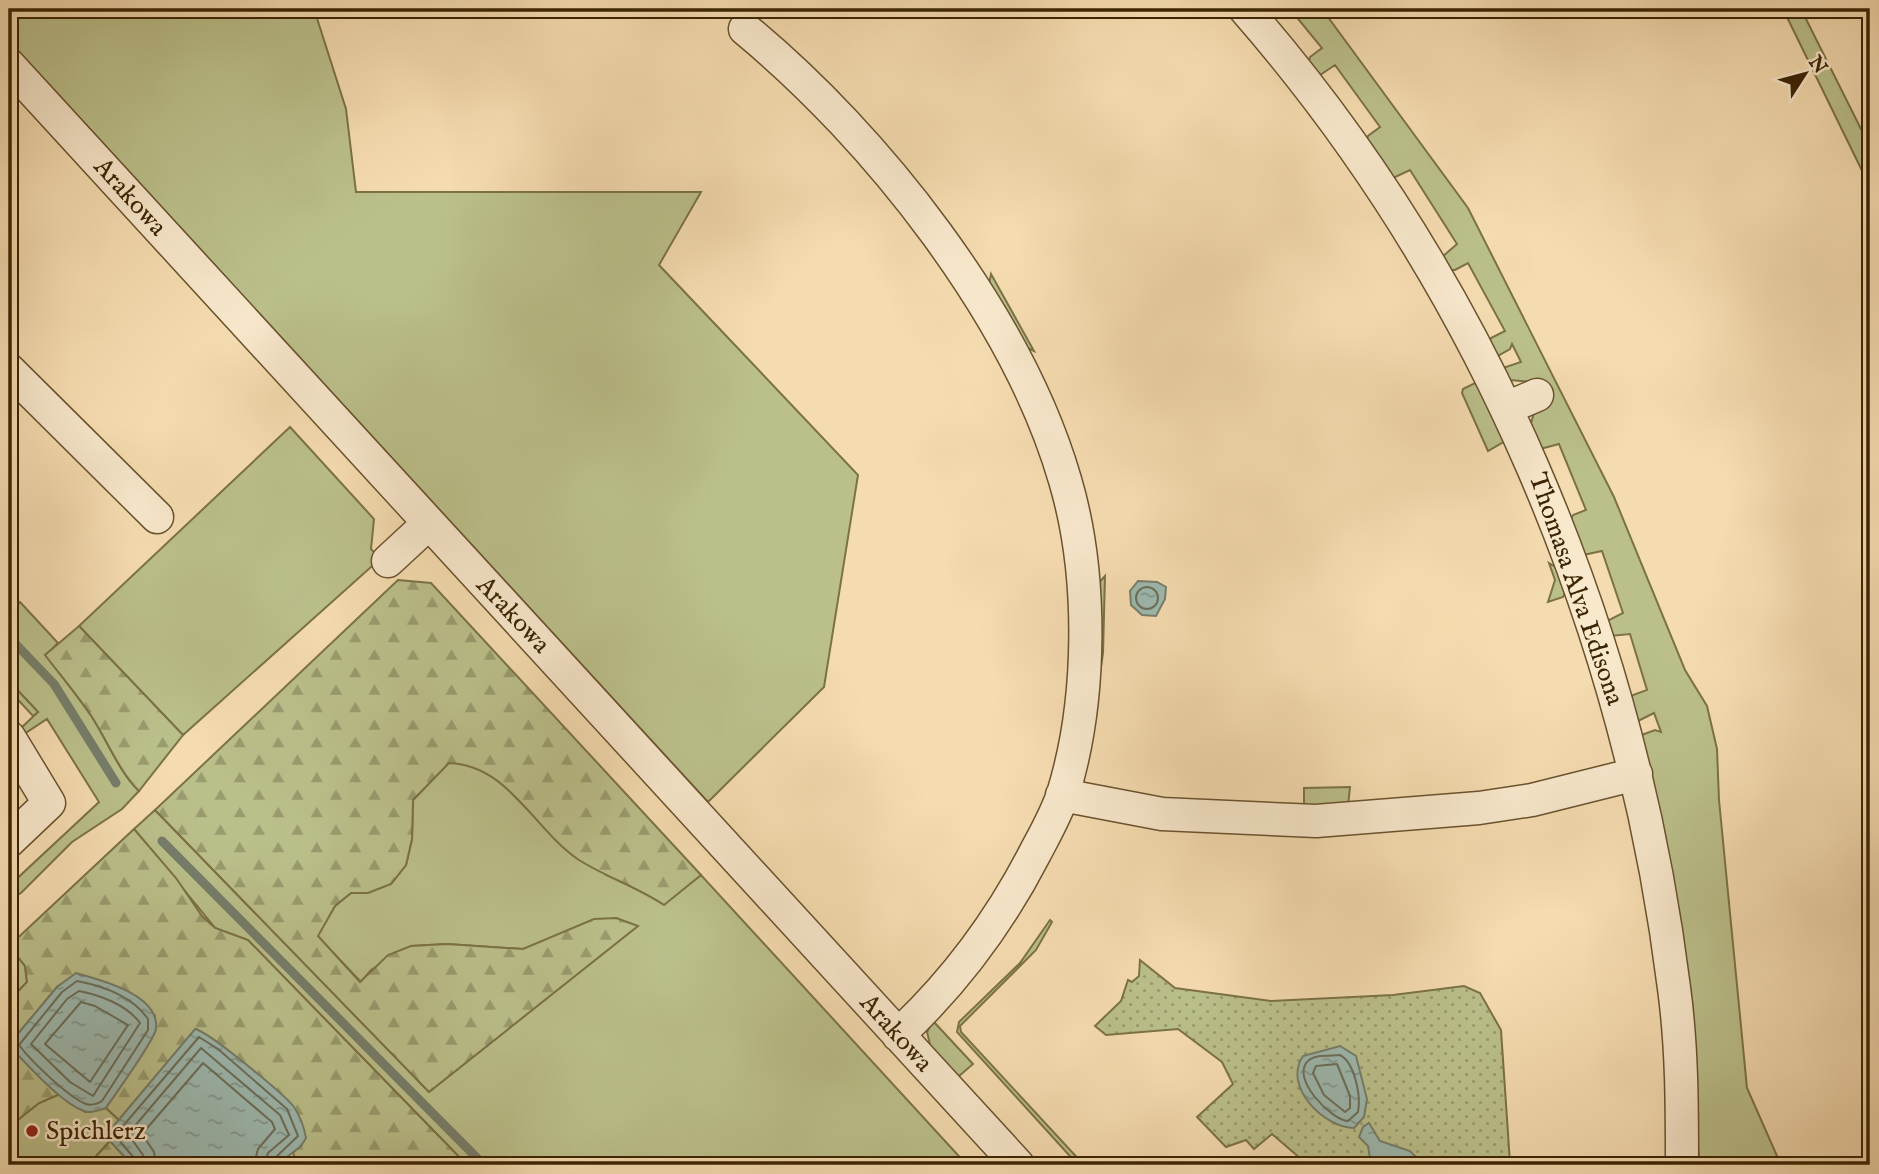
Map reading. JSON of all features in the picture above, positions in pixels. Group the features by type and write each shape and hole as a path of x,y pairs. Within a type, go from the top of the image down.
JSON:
{"street":[{"name":"Thomasa Alva Edisona","path":"1245,9 1374,175 1445,289 1507,408 1546,493 1584,595 1636,774 1653,848 1679,1042 1682,1165"},
{"path":"745,29 817,94 878,160 919,211 991,319 1045,424 1072,509 1086,608 1083,687 1062,795 1021,882 978,947 945,989 898,1035"},
{"name":"Arakowa","path":"9,65 1017,1165"},
{"path":"9,370 156,517"},
{"path":"1507,408 1537,395"},
{"path":"388,561 429,523"},
{"path":"9,737 49,803 9,841"},
{"path":"1062,795 1162,814 1316,821 1479,808 1532,800 1636,774"}],"green space":[{"path":"9,9 314,9 346,109 356,192 701,192 659,265 858,475 824,687 708,802 9,41"},
{"path":"1290,9 1322,9 1468,208 1614,497 1685,670 1707,706 1717,749 1719,800 1747,1088 1781,1165 1703,1165 1699,1157 1670,866 1639,736 1655,730 1661,732 1654,713 1634,723 1629,701 1633,695 1647,690 1630,634 1610,636 1607,621 1623,613 1602,551 1583,555 1569,523 1573,515 1586,510 1559,444 1540,449 1530,426 1535,410 1531,382 1510,380 1500,369 1521,362 1512,344 1510,349 1494,358 1488,344 1491,338 1505,331 1468,263 1455,270 1447,270 1442,257 1457,244 1410,170 1391,179 1365,143 1368,136 1380,127 1335,65 1320,75 1308,64 1310,57 1322,48"},
{"path":"1783,9 1801,9 1870,147 1870,187"},
{"path":"991,274 1034,351 1023,346 988,290"},
{"path":"1479,381 1505,441 1488,451 1462,393 1463,389"},
{"path":"290,427 374,519 371,549 380,559 183,735 79,626"},
{"path":"1549,563 1557,568 1567,589 1563,597 1548,602 1555,580"},
{"path":"1105,576 1103,653 1091,739 1097,585"},
{"path":"398,580 431,583 701,875 664,905 579,860 548,832 520,801 488,775 470,767 449,763 413,800 412,839 406,865 391,884 368,893 351,893 335,906 318,936 360,982 388,955 411,946 447,944 523,949 594,919 616,918 638,926 429,1092 155,810"},
{"path":"20,602 58,643 46,655 92,717 120,766 139,791 122,809 72,842 21,893 9,900 9,886 99,802 47,719 21,736 18,731 38,712 9,681 9,604 14,609"},
{"path":"79,626 183,735 139,791 120,765 87,709 45,655"},
{"path":"9,681 38,712 33,716 9,690"},
{"path":"449,762 471,764 502,783 530,812 606,875 643,891 664,904 701,875 967,1165 467,1165 248,940 215,928 134,829 155,810 429,1092 637,926 616,918 523,949 447,944 411,946 371,970 361,982 317,936 335,906 351,893 368,892 391,884 406,865 412,839 413,800"},
{"path":"1350,787 1348,806 1308,807 1304,803 1304,788"},
{"path":"134,829 176,878 202,916 215,928 248,940 467,1165 296,1165 293,1152 301,1146 268,1095 230,1052 196,1029 119,1120 106,1108 155,1016 138,1000 119,988 76,974 57,987 12,1041 11,1048 60,1094 39,1103 9,1127 9,1001 27,982 25,966 9,946"},
{"path":"1050,920 1052,922 1036,950 960,1026 961,1032 1084,1165 1078,1165 957,1032 959,1022 1020,963"},
{"path":"9,946 25,966 27,982 9,1001"},
{"path":"1140,960 1175,988 1271,1001 1393,995 1464,986 1480,993 1501,1030 1510,1163 1517,1165 1308,1165 1272,1134 1254,1149 1246,1140 1226,1147 1197,1117 1233,1084 1222,1062 1178,1029 1106,1035 1095,1026 1121,1001 1128,980 1132,982 1139,976"},
{"path":"933,1021 973,1064 958,1077 932,1053 927,1032"},
{"path":"60,1094 85,1112 106,1108 119,1120 109,1134 110,1141 88,1165 22,1165 9,1153 9,1127 39,1103"},
{"path":"110,1141 132,1165 88,1165"}],"water":[{"path":"1138,581 1157,582 1166,587 1165,599 1156,616 1142,615 1131,605 1130,591"},
{"path":"76,973 127,990 149,1006 155,1017 154,1035 142,1055 106,1108 92,1112 75,1107 65,1100 11,1048 12,1041 57,987"},
{"path":"195,1029 246,1065 296,1110 306,1138 301,1146 277,1165 132,1165 110,1141 111,1129"},
{"path":"1340,1046 1356,1056 1367,1099 1364,1117 1354,1128 1331,1121 1320,1113 1302,1092 1298,1080 1298,1068 1303,1056"},
{"path":"1369,1123 1380,1141 1410,1151 1424,1165 1371,1165 1368,1146 1359,1137 1363,1127"}],"waterway":[{"path":"9,637 54,684 116,783"},
{"path":"162,841 484,1165"}],"place":[{"name":"Spichlerz","path":"32,1131"}]}
